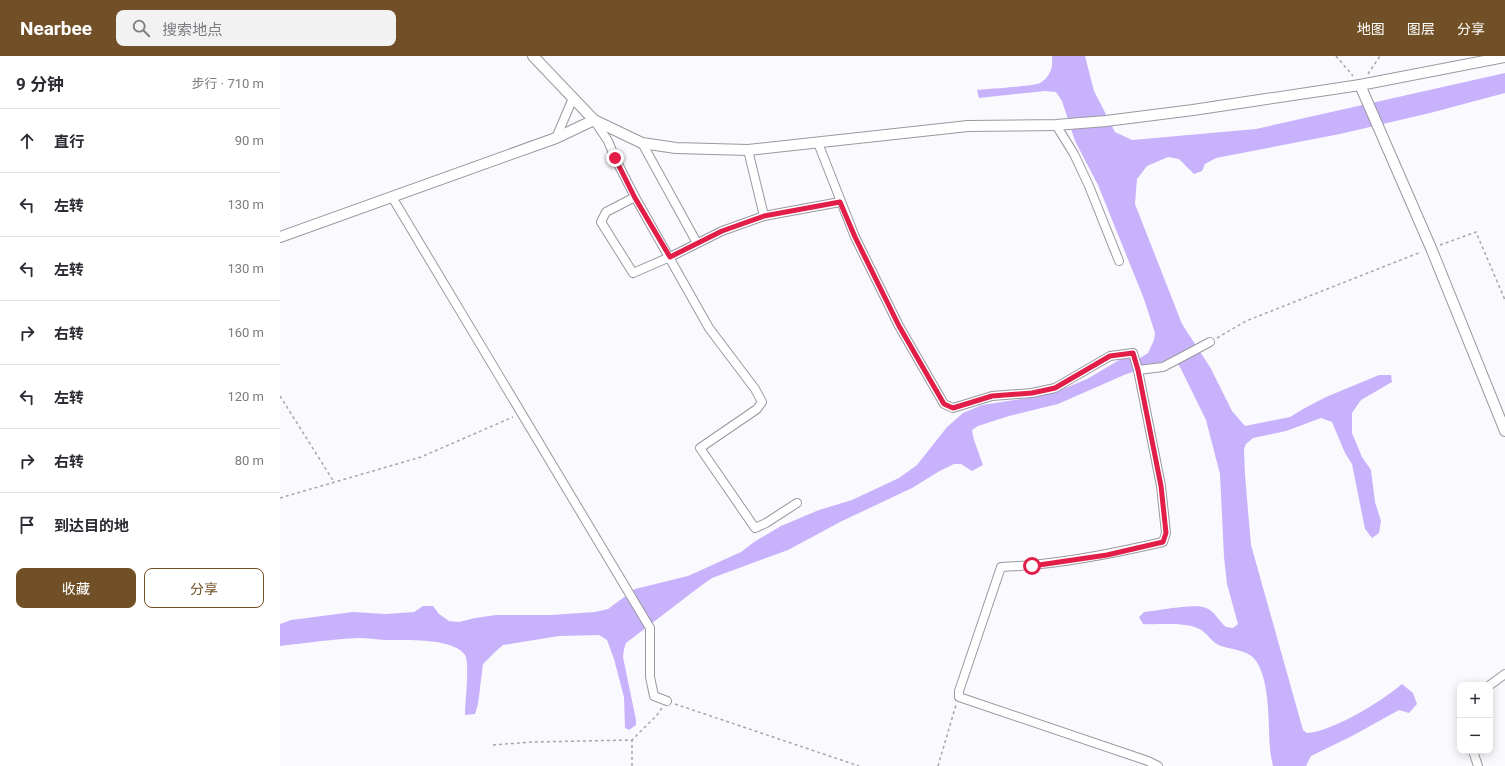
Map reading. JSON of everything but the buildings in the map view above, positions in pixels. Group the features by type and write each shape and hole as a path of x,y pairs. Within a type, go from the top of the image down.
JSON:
{"street":[{"path":"533,56 594,120 608,141 635,198 670,257 709,328 755,389 762,402 757,409 700,448 755,528 766,523 797,503"},
{"path":"594,120 642,143 676,148 748,150 968,126 1060,125 1106,121 1193,110 1360,85 1505,57"},
{"path":"1360,85 1432,248 1505,431"},
{"path":"556,138 573,98"},
{"path":"280,237 556,138 594,120"},
{"path":"1060,125 1089,186 1119,261"},
{"path":"642,143 697,243"},
{"path":"818,143 855,237 899,326 944,404 953,408 992,396 1032,393 1055,388 1110,356 1133,353 1138,370 1161,486 1166,533 1163,542 1107,555 1032,566 1001,567 958,697 1148,761 1158,766"},
{"path":"748,150 764,216"},
{"path":"392,197 650,628 650,677 654,696 667,701"},
{"path":"635,198 606,212 601,222 633,273 670,257 722,231 764,216 840,202"},
{"path":"1138,370 1163,367 1210,342"},
{"path":"1493,683 1505,674"},
{"path":"1474,754 1478,766"}],"path":[{"path":"1336,56 1360,85 1380,56"},
{"path":"1210,342 1246,321 1476,232 1505,300"},
{"path":"280,396 334,482"},
{"path":"280,498 421,458 522,413"},
{"path":"938,766 958,697"},
{"path":"493,745 532,742 632,740 657,715 667,701 859,766"},
{"path":"632,740 632,766"}],"shaded area":[{"path":"1052,56 1085,56 1094,91 1115,132 1132,140 1256,129 1505,73 1505,93 1430,113 1340,134 1216,158 1205,164 1202,171 1194,174 1179,159 1168,157 1147,166 1137,179 1135,204 1182,324 1210,367 1232,411 1245,426 1290,417 1326,397 1379,375 1391,375 1392,382 1361,400 1352,413 1352,433 1362,457 1371,470 1375,502 1381,521 1379,533 1372,538 1365,529 1352,464 1345,453 1332,422 1321,418 1286,431 1253,438 1246,444 1244,449 1245,475 1251,545 1303,730 1307,733 1317,731 1343,722 1370,707 1402,684 1413,693 1417,704 1409,713 1399,710 1352,736 1311,756 1306,766 1273,766 1270,750 1265,685 1262,672 1257,662 1247,653 1221,646 1204,632 1191,626 1178,624 1143,624 1139,617 1144,612 1194,606 1209,609 1226,627 1233,628 1238,624 1227,584 1224,557 1220,474 1206,420 1180,367 1173,358 1124,375 1058,404 1009,416 978,426 972,430 983,465 972,471 961,464 954,464 912,488 840,522 788,550 712,578 626,643 623,657 636,720 636,725 629,730 625,728 624,697 614,659 607,640 599,635 559,636 503,645 483,664 478,704 475,714 465,715 467,666 465,655 459,649 451,645 430,641 359,638 280,646 280,624 291,620 353,612 386,614 414,612 423,606 433,606 439,614 449,621 459,622 496,615 551,615 595,612 608,609 635,589 688,576 741,552 754,542 781,526 819,510 852,500 899,478 917,465 947,427 963,413 982,405 1035,397 1063,389 1087,379 1121,359 1140,358 1148,353 1154,340 1155,333 1144,299 1098,185 1075,141 1062,101 1056,92 1045,91 979,98 977,90 1040,83 1049,74 1052,64"}],"route":[{"path":"615,158 635,198 670,257 722,231 764,216 840,202 855,237 899,326 944,404 953,408 992,396 1032,393 1055,388 1110,356 1133,353 1138,370 1161,486 1166,533 1163,542 1107,555 1032,566"}]}
